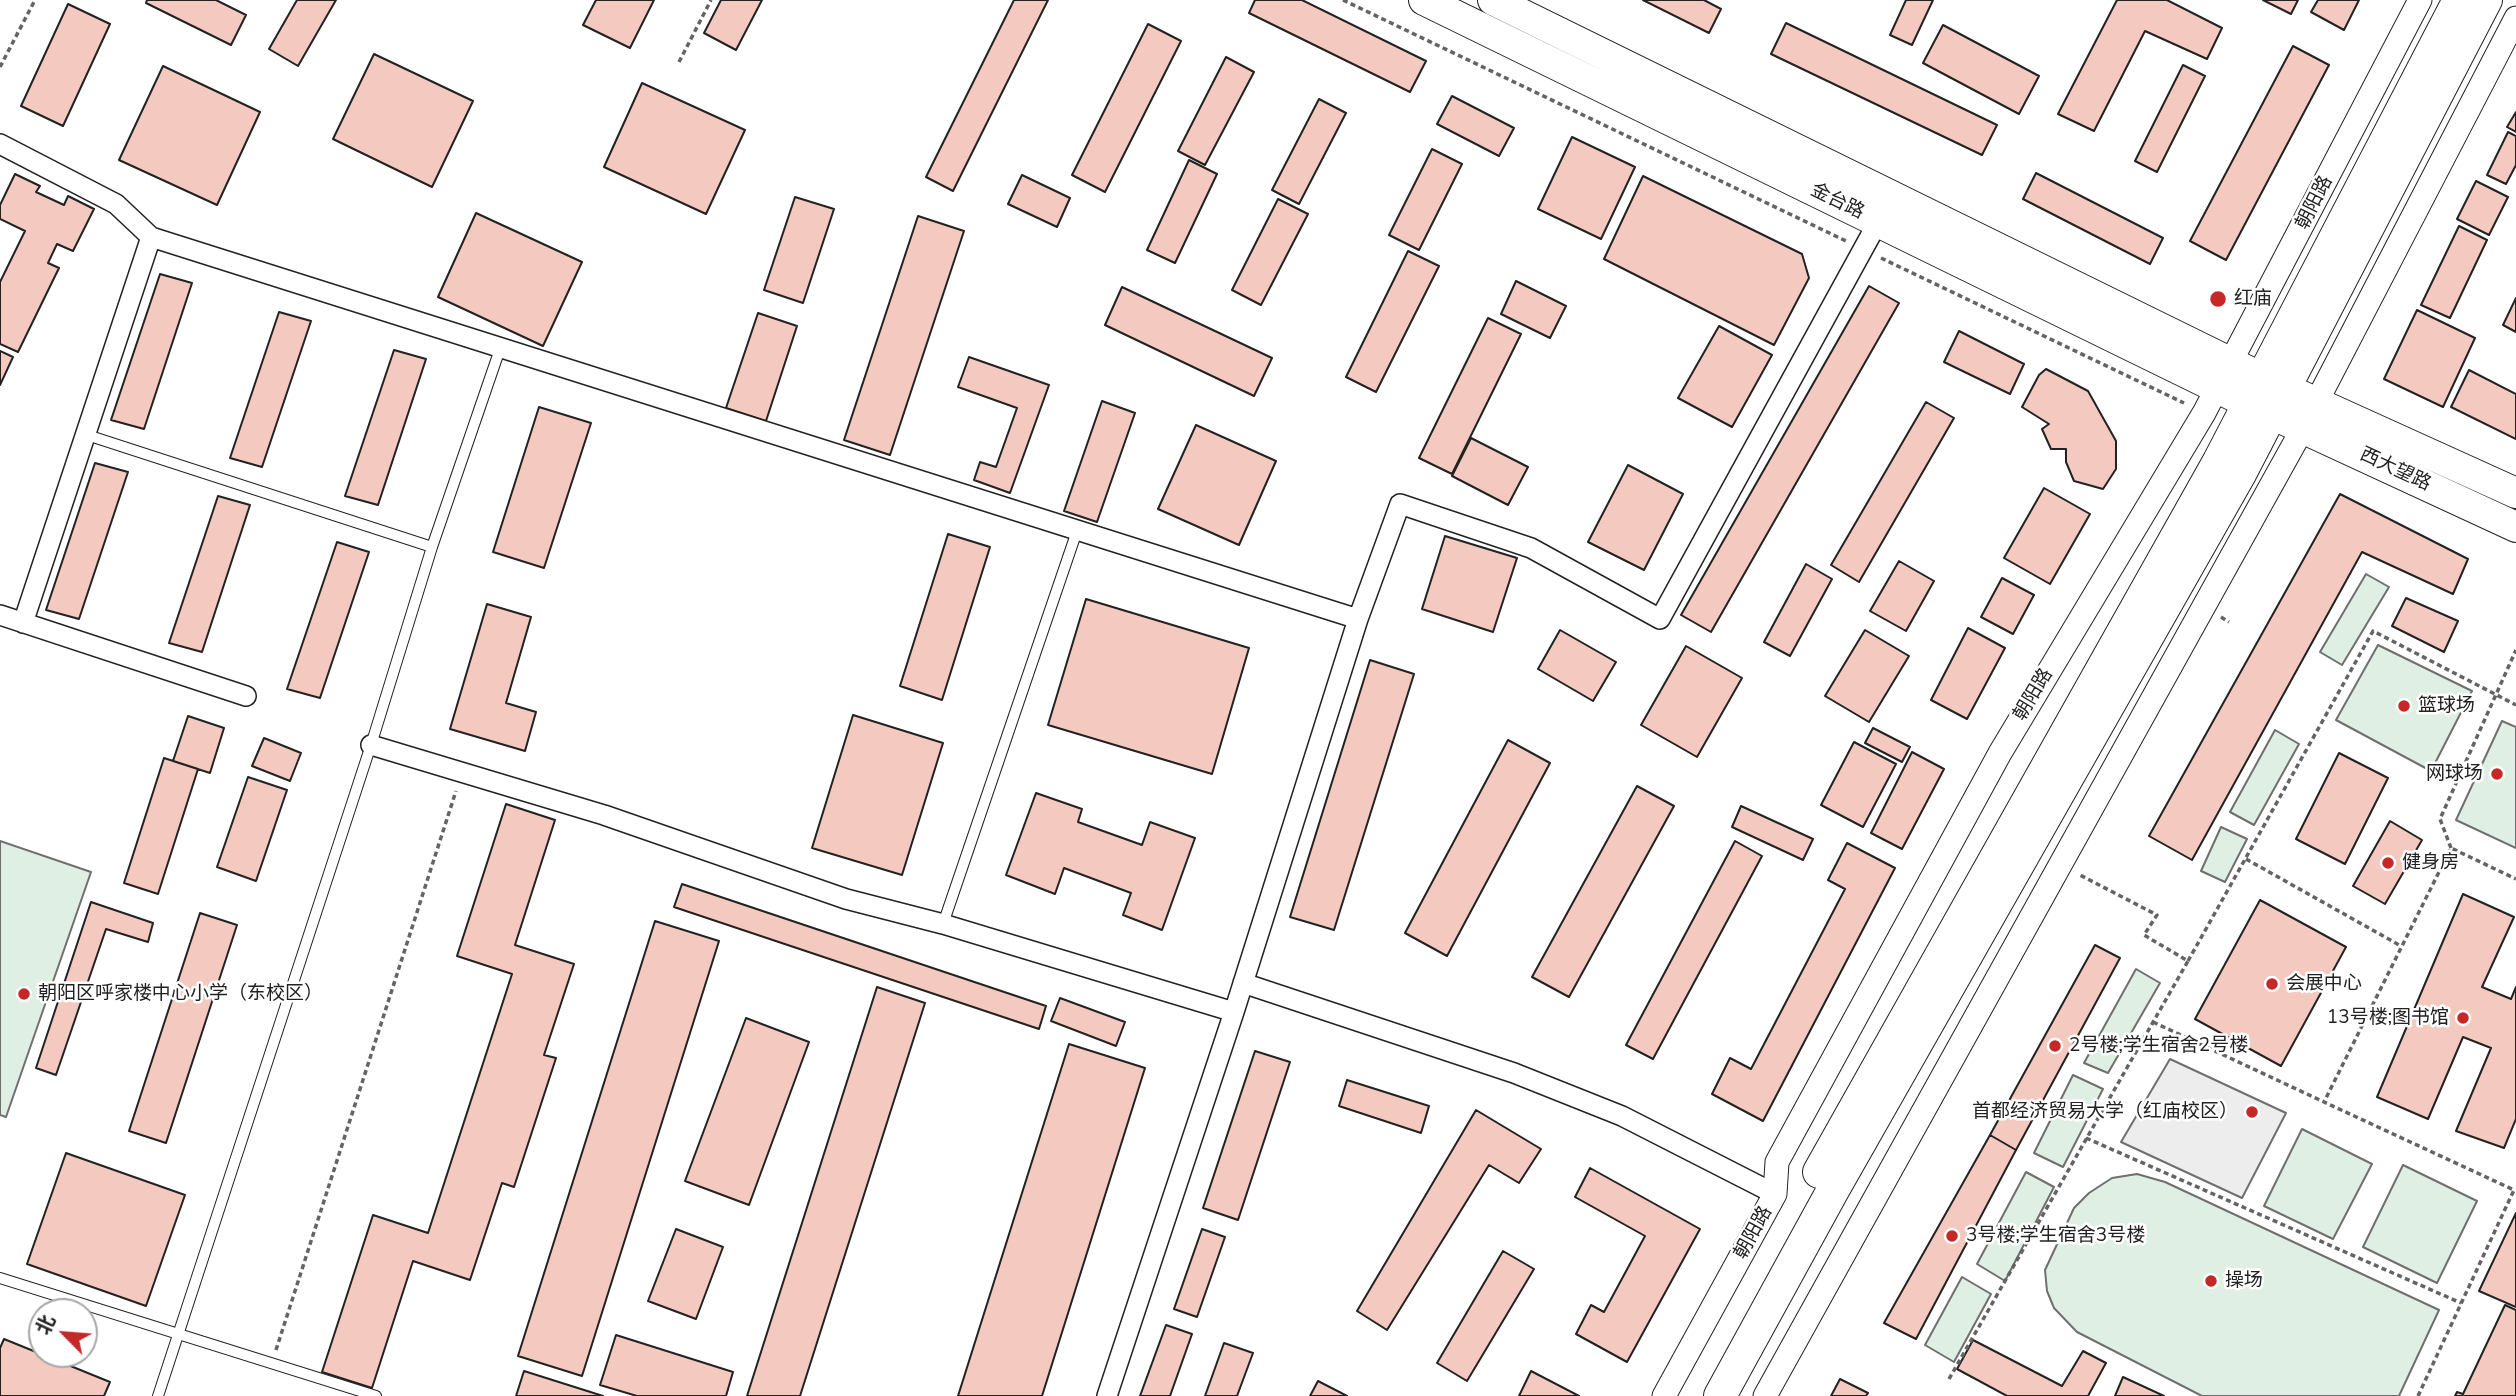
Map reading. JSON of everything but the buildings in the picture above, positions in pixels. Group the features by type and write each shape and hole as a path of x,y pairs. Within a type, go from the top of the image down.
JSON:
{"highway":[{"name":"朝阳路","path":"1699,1396 1886,1049 2268,396 2459,0"},
{"name":"朝阳路","path":"1720,1396 2486,0"}],"main road":[{"name":"金台路","path":"1424,0 1878,222 2225,375"},
{"name":"金台路","path":"1493,0 2268,396"},
{"name":"西大望路","path":"2268,396 2310,415 2516,493"},
{"name":"西大望路","path":"2310,415 2516,527"}],"street":[{"name":"朝阳路","path":"1664,1396 1775,1194 1777,1162 2000,752 2204,414 2420,0"},
{"path":"1765,1396 2310,415 2516,18"},
{"path":"0,144 116,204 151,237 500,349 1078,528 1358,619"},
{"path":"1107,1396 1234,1012 1358,619 1400,504 1531,548 1660,620 1878,222"},
{"path":"23,623 151,237"},
{"path":"0,615 246,696"},
{"path":"371,745 604,815 846,899 943,924 1234,1012"},
{"path":"1243,983 1514,1073 1622,1116 1775,1194"}],"lane":[{"path":"158,1396 371,745 432,547 500,349"},
{"path":"86,435 432,547"},
{"path":"943,924 1078,528"},
{"path":"0,1278 376,1396"}],"path":[{"path":"0,67 35,0"},
{"path":"679,62 711,0"},
{"path":"1343,0 2204,414"},
{"path":"1949,1379 2373,631 2516,705"},
{"path":"2516,650 2440,819 2451,848 2516,878"},
{"path":"272,1362 461,774"},
{"path":"2324,1102 2451,848"},
{"path":"2246,859 2401,946"},
{"path":"2061,865 2157,915 2144,935 2188,961"},
{"path":"2153,1022 2515,1187 2418,1396"},
{"path":"2087,1139 2461,1303"}],"green space":[{"path":"2366,574 2389,587 2342,665 2320,652"},
{"name":"篮球场","path":"2378,645 2472,691 2431,771 2336,720"},
{"name":"网球场","path":"2502,721 2516,727 2516,848 2456,820"},
{"path":"2275,730 2299,744 2254,825 2230,812"},
{"path":"2221,827 2247,839 2225,882 2201,871"},
{"name":"朝阳区呼家楼中心小学（东校区）","path":"0,841 91,872 6,1117 0,1115"},
{"path":"2136,969 2160,983 2108,1073 2084,1063"},
{"path":"2073,1075 2103,1089 2063,1167 2034,1153"},
{"path":"2302,1129 2372,1164 2333,1239 2264,1206"},
{"path":"2403,1165 2477,1201 2437,1283 2363,1247"},
{"path":"2026,1172 2054,1187 2005,1281 1977,1264"},
{"name":"操场","path":"2137,1174 2165,1182 2439,1310 2399,1396 2202,1396 2077,1332 2054,1308 2047,1291 2045,1270 2074,1208 2089,1193 2112,1178"},
{"path":"1962,1277 1991,1294 1954,1362 1925,1345"}],"shaded area":[{"path":"2170,1059 2286,1113 2242,1198 2121,1142"}],"place":[{"name":"红庙","path":"2218,299"},
{"name":"篮球场","path":"2404,706"},
{"name":"网球场","path":"2497,774"},
{"name":"健身房","path":"2388,863"},
{"name":"会展中心","path":"2272,984"},
{"name":"朝阳区呼家楼中心小学（东校区）","path":"24,994"},
{"name":"13号楼;图书馆","path":"2463,1018"},
{"name":"2号楼;学生宿舍2号楼","path":"2055,1046"},
{"name":"首都经济贸易大学（红庙校区）","path":"2252,1112"},
{"name":"3号楼;学生宿舍3号楼","path":"1952,1236"},
{"name":"操场","path":"2211,1281"}]}
